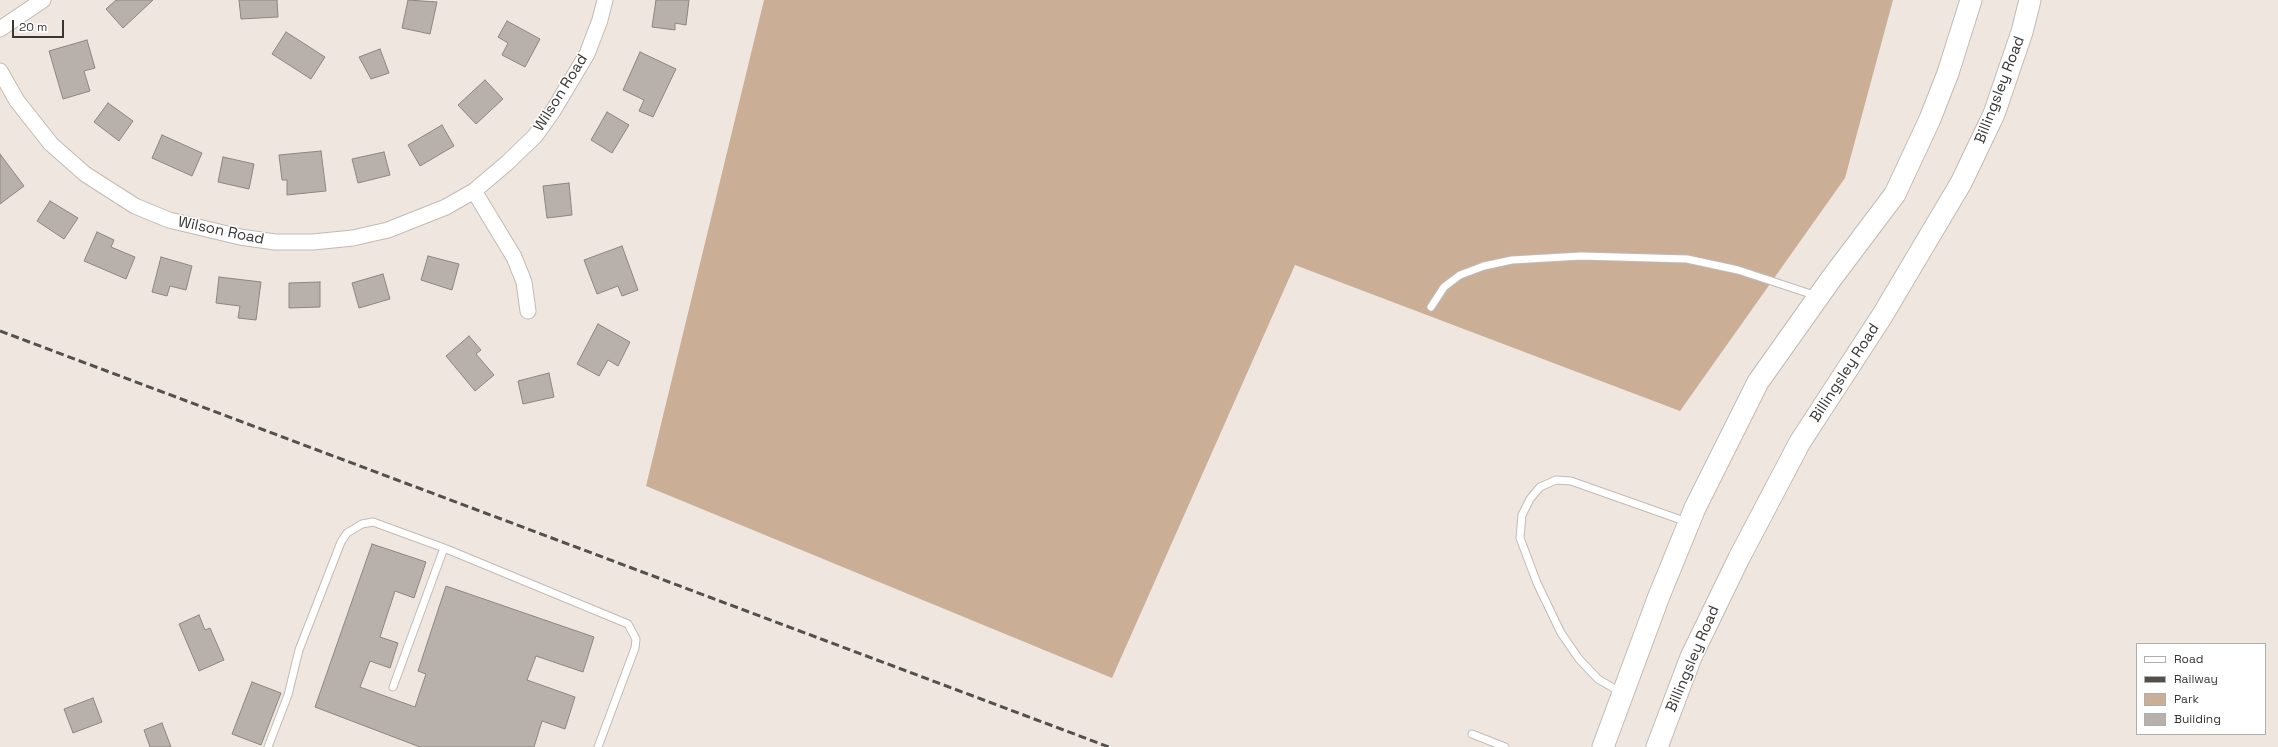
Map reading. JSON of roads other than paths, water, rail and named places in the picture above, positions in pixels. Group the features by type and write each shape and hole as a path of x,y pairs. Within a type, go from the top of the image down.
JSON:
{"main road":[{"path":"1603,747 1659,596 1689,523 1758,382 1819,296 1895,194 1940,92 1971,0"},
{"name":"Billingsley Road","path":"1657,747 1691,657 1739,558 1800,442 1882,316 1961,183 1994,114 2022,32 2030,0"}],"street":[{"path":"0,29 43,0"},
{"name":"Wilson Road","path":"0,71 17,102 56,149 84,174 135,206 169,220 240,238 275,242 313,242 353,238 388,230 428,215 474,191 507,163 535,136 553,111 587,54 600,20 605,0"},
{"path":"474,191 514,257 524,282 528,311"}],"lane":[{"path":"1431,307 1444,287 1460,275 1484,266 1512,260 1581,256 1686,259 1738,270 1819,296"},
{"path":"1623,694 1598,679 1579,659 1561,633 1537,583 1520,538 1522,515 1530,499 1540,487 1556,480 1571,480 1689,523"},
{"path":"268,747 288,695 300,650 341,542 347,533 362,524 373,522 444,548 628,624 636,639 636,648 598,747"},
{"path":"393,687 444,548"},
{"path":"1472,734 1505,747"}],"railway":[{"path":"0,331 1109,747"}]}
